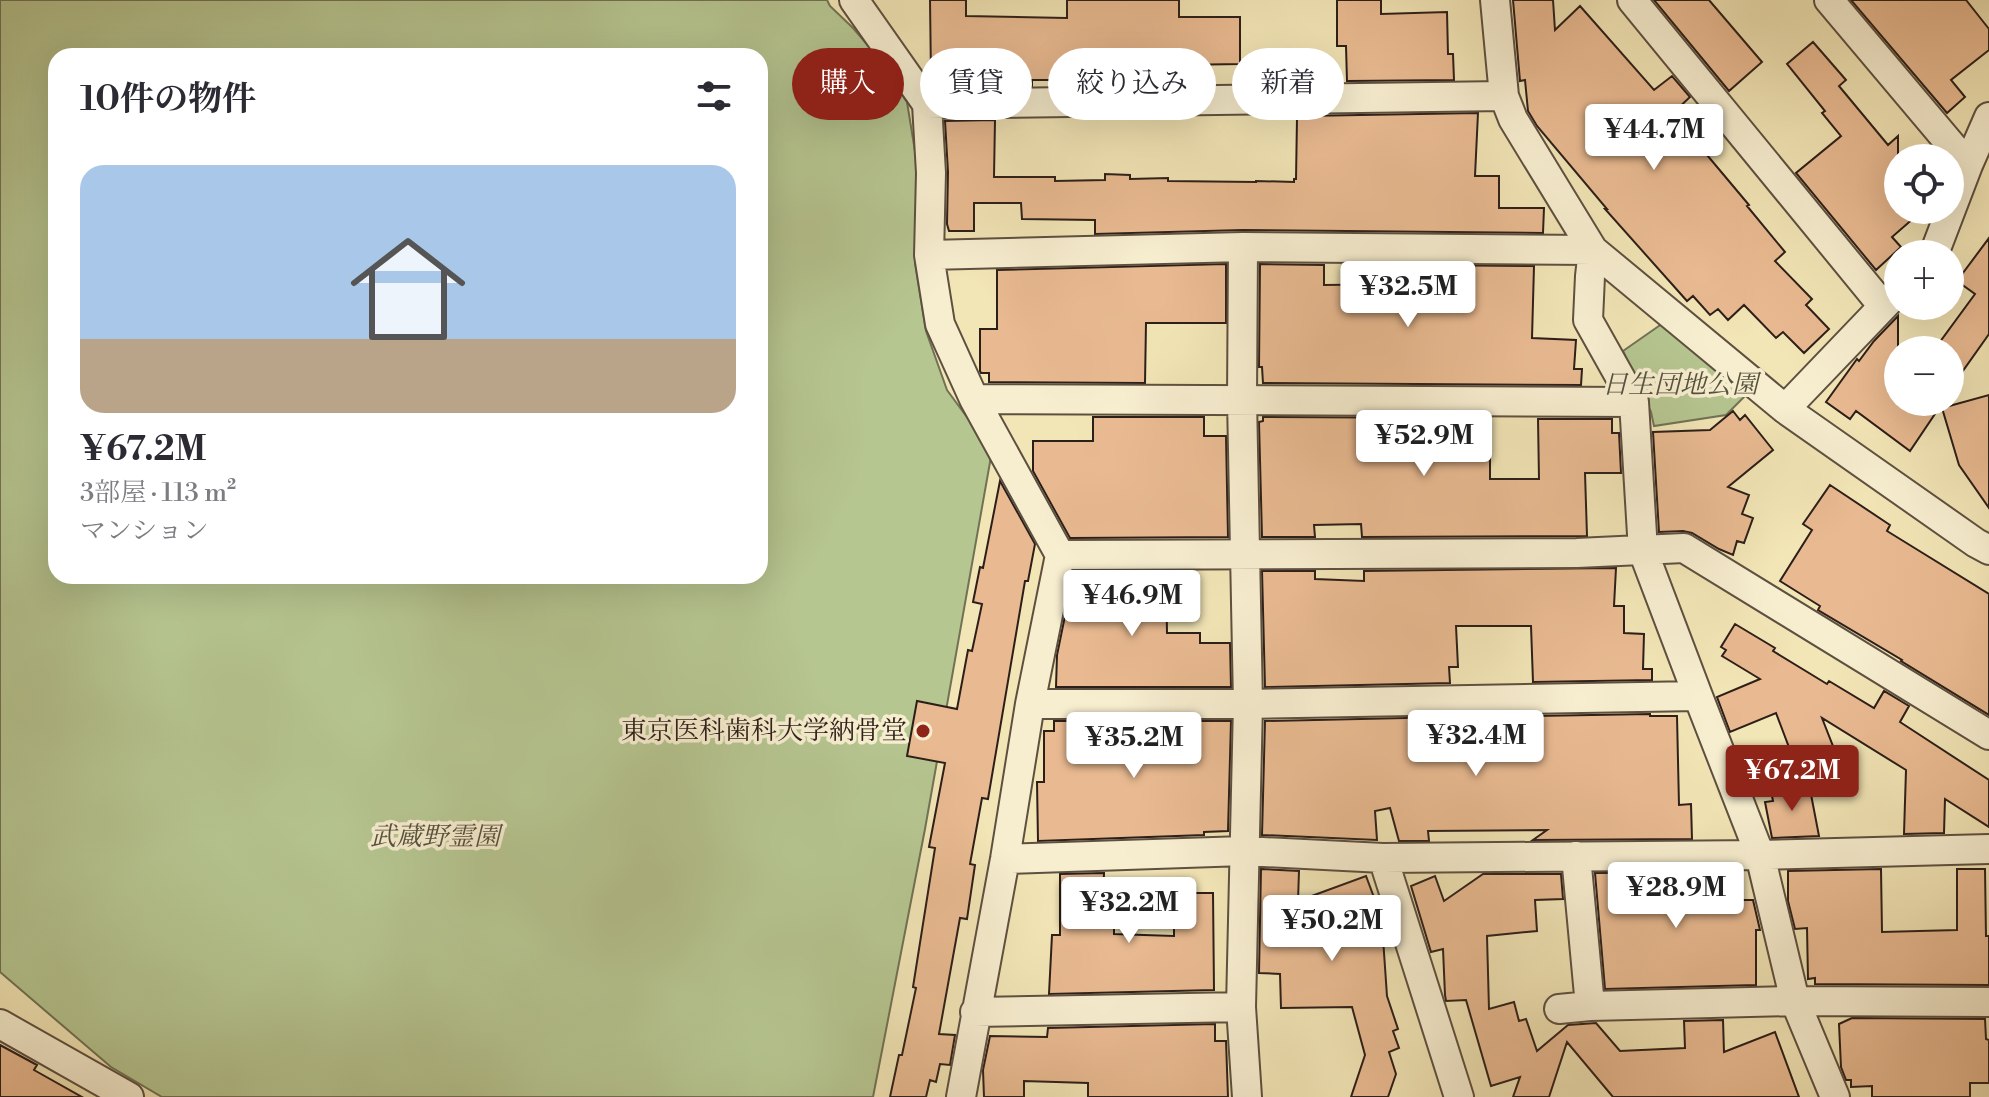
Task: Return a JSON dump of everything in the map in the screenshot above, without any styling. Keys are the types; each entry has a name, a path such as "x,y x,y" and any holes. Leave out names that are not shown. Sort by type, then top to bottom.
{"street":[{"path":"854,0 920,94"},
{"path":"1495,0 1504,96 1513,119 1593,250 1785,409 1989,550"},
{"path":"1632,0 1884,291"},
{"path":"1829,0 1968,165"},
{"path":"1032,103 1504,96"},
{"path":"1939,240 1989,117"},
{"path":"928,120 931,173 929,255 940,324 974,399 1060,555 1030,704 961,1097"},
{"path":"929,255 1243,247 1593,250"},
{"path":"1243,247 1242,399 1248,704 1241,1007 1247,1097"},
{"path":"1593,250 1588,320 1634,402 1643,551 1760,855 1795,1001 1835,1097"},
{"path":"1785,409 1884,306"},
{"path":"974,399 1634,402"},
{"path":"1060,555 1577,553 1684,548 1989,735"},
{"path":"1030,704 1248,704 1698,696"},
{"path":"1005,859 1244,851 1383,858 1760,855 1989,849"},
{"path":"1576,856 1590,1006"},
{"path":"1383,858 1459,1097"},
{"path":"1559,1009 1795,1001 1989,1002"},
{"path":"975,1012 1241,1007"},
{"path":"0,1024 129,1097"}],"green space":[{"name":"武蔵野霊園","path":"0,0 827,0 870,48 792,48 792,120 904,120 904,98 907,102 919,176 915,263 926,331 947,390 992,451 925,829 873,1097 162,1097 111,1067 0,972"},
{"name":"日生団地公園","path":"1666,321 1744,397 1726,415 1654,426 1651,412 1623,351"}],"building":[{"path":"930,0 966,0 966,16 1067,18 1067,0 1179,0 1179,17 1240,17 1240,48 1232,48 1232,64 1216,64 1216,48 1048,48 1048,80 1032,80 1032,48 931,48"},
{"path":"1337,0 1381,0 1381,14 1447,12 1448,54 1453,54 1454,80 1347,81 1346,46 1337,46"},
{"path":"1513,0 1553,0 1555,30 1580,6 1654,90 1672,76 1690,97 1672,114 1708,154 1785,252 1775,261 1812,299 1806,305 1829,329 1804,353 1783,332 1776,338 1744,305 1728,320 1718,309 1710,315 1693,296 1687,301 1605,209 1528,111 1525,80 1520,81"},
{"path":"1654,0 1709,0 1762,62 1729,91"},
{"path":"1851,0 1966,0 1989,29 1989,50 1951,80 1965,97 1947,113"},
{"path":"1813,42 1846,80 1839,86 1887,144 1884,144 1884,224 1907,224 1892,237 1895,240 1884,240 1884,263 1876,270 1796,173 1841,136 1787,64"},
{"path":"1478,113 1475,176 1499,176 1499,208 1544,208 1543,233 1243,230 1095,234 1095,220 1022,219 1021,203 974,203 974,231 949,231 947,224 945,121 995,120 994,177 1105,180 1105,174 1130,175 1130,179 1168,178 1168,181 1294,182 1297,120 1344,120 1344,115"},
{"path":"1989,238 1989,334 1964,369 1964,336 1944,336 1956,320 1964,320 1964,309 1975,294 1964,286 1964,272"},
{"path":"1226,264 1226,323 1146,323 1145,383 989,382 989,373 980,371 980,329 997,329 997,270"},
{"path":"1260,264 1324,265 1324,285 1412,284 1412,265 1534,266 1532,338 1576,340 1574,369 1582,369 1581,385 1263,383 1262,367 1259,367"},
{"path":"1894,320 1898,320 1898,336 1884,336 1884,416 1934,416 1910,451 1856,411 1850,419 1826,402"},
{"path":"1989,395 1989,508 1959,465 1944,416 1964,416 1964,402"},
{"path":"1733,411 1740,420 1745,415 1773,450 1728,487 1749,495 1742,514 1753,518 1744,543 1737,541 1733,555 1692,533 1659,532 1653,432 1710,430"},
{"path":"1093,417 1204,417 1204,436 1226,436 1228,537 1070,538 1033,471 1033,441 1093,441"},
{"path":"1263,417 1457,418 1458,438 1490,439 1490,479 1539,479 1538,419 1612,419 1612,433 1619,433 1621,473 1585,473 1587,536 1362,537 1361,524 1314,525 1315,537 1262,537 1259,422 1263,421"},
{"path":"1000,481 1035,544 1028,581 1025,581 988,799 982,798 970,864 975,865 967,919 960,918 939,1034 955,1035 950,1065 940,1064 936,1082 930,1080 926,1097 890,1097 916,988 913,987 935,848 929,847 945,763 907,756 917,701 957,709 968,650 972,651 982,604 973,602"},
{"path":"1830,485 1890,525 1887,531 1989,594 1989,715 1818,610 1820,606 1780,581 1812,530 1803,524"},
{"path":"1616,568 1614,606 1624,606 1624,633 1644,634 1643,669 1652,669 1652,680 1533,682 1531,626 1456,626 1458,667 1449,667 1450,683 1265,687 1262,571 1315,571 1315,579 1364,581 1364,571"},
{"path":"1074,572 1166,572 1167,633 1200,633 1200,643 1230,643 1231,687 1056,687 1057,655"},
{"path":"1735,624 1827,684 1829,681 1874,708 1884,691 1909,706 1900,722 1989,780 1989,827 1945,799 1944,833 1904,834 1906,770 1822,718 1840,764 1801,779 1776,713 1730,732 1717,697 1760,679 1722,656 1726,650 1721,647"},
{"path":"1534,716 1677,716 1679,805 1691,804 1692,839 1533,840 1547,830 1428,831 1429,841 1399,841 1390,808 1375,811 1377,840 1262,835 1265,721 1451,717 1451,727 1534,727"},
{"path":"1054,721 1231,721 1228,831 1204,832 1204,835 1038,841 1037,782 1044,782 1044,731 1054,731"},
{"path":"1809,784 1819,836 1772,838 1765,802 1773,801 1771,791"},
{"path":"1261,869 1299,871 1298,901 1366,876 1381,909 1387,996 1398,1029 1393,1031 1399,1048 1389,1052 1396,1074 1388,1097 1351,1097 1365,1055 1352,1007 1281,1008 1280,974 1259,973"},
{"path":"1881,869 1882,932 1957,930 1957,869 1985,869 1989,985 1815,984 1815,978 1808,979 1807,928 1795,929 1788,901 1788,871"},
{"path":"1740,872 1740,900 1753,900 1760,930 1756,930 1756,985 1605,989 1595,873"},
{"path":"1104,873 1103,906 1114,906 1114,934 1174,936 1174,893 1213,893 1214,990 1049,994 1052,935 1060,935 1060,874"},
{"path":"1483,874 1561,874 1563,899 1535,900 1537,931 1487,936 1489,1009 1514,1002 1519,1021 1526,1019 1537,1051 1568,1025 1596,1023 1620,1051 1685,1048 1684,1021 1723,1020 1724,1052 1775,1032 1799,1097 1613,1097 1567,1042 1549,1097 1513,1097 1520,1077 1491,1086 1466,1000 1446,1001 1443,949 1431,952 1411,886 1435,876 1444,901"},
{"path":"1852,1018 1985,1019 1986,1039 1989,1040 1989,1083 1970,1083 1970,1097 1872,1097 1872,1086 1851,1087 1851,1080 1846,1080 1841,1067 1839,1024"},
{"path":"1215,1024 1215,1041 1226,1041 1228,1097 1088,1097 1088,1083 1024,1081 1024,1097 984,1097 983,1070 990,1036 1047,1037 1048,1028"},
{"path":"0,1045 37,1065 34,1070 82,1097 0,1097"}],"place":[{"name":"東京医科歯科大学納骨堂","path":"923,731"}]}
